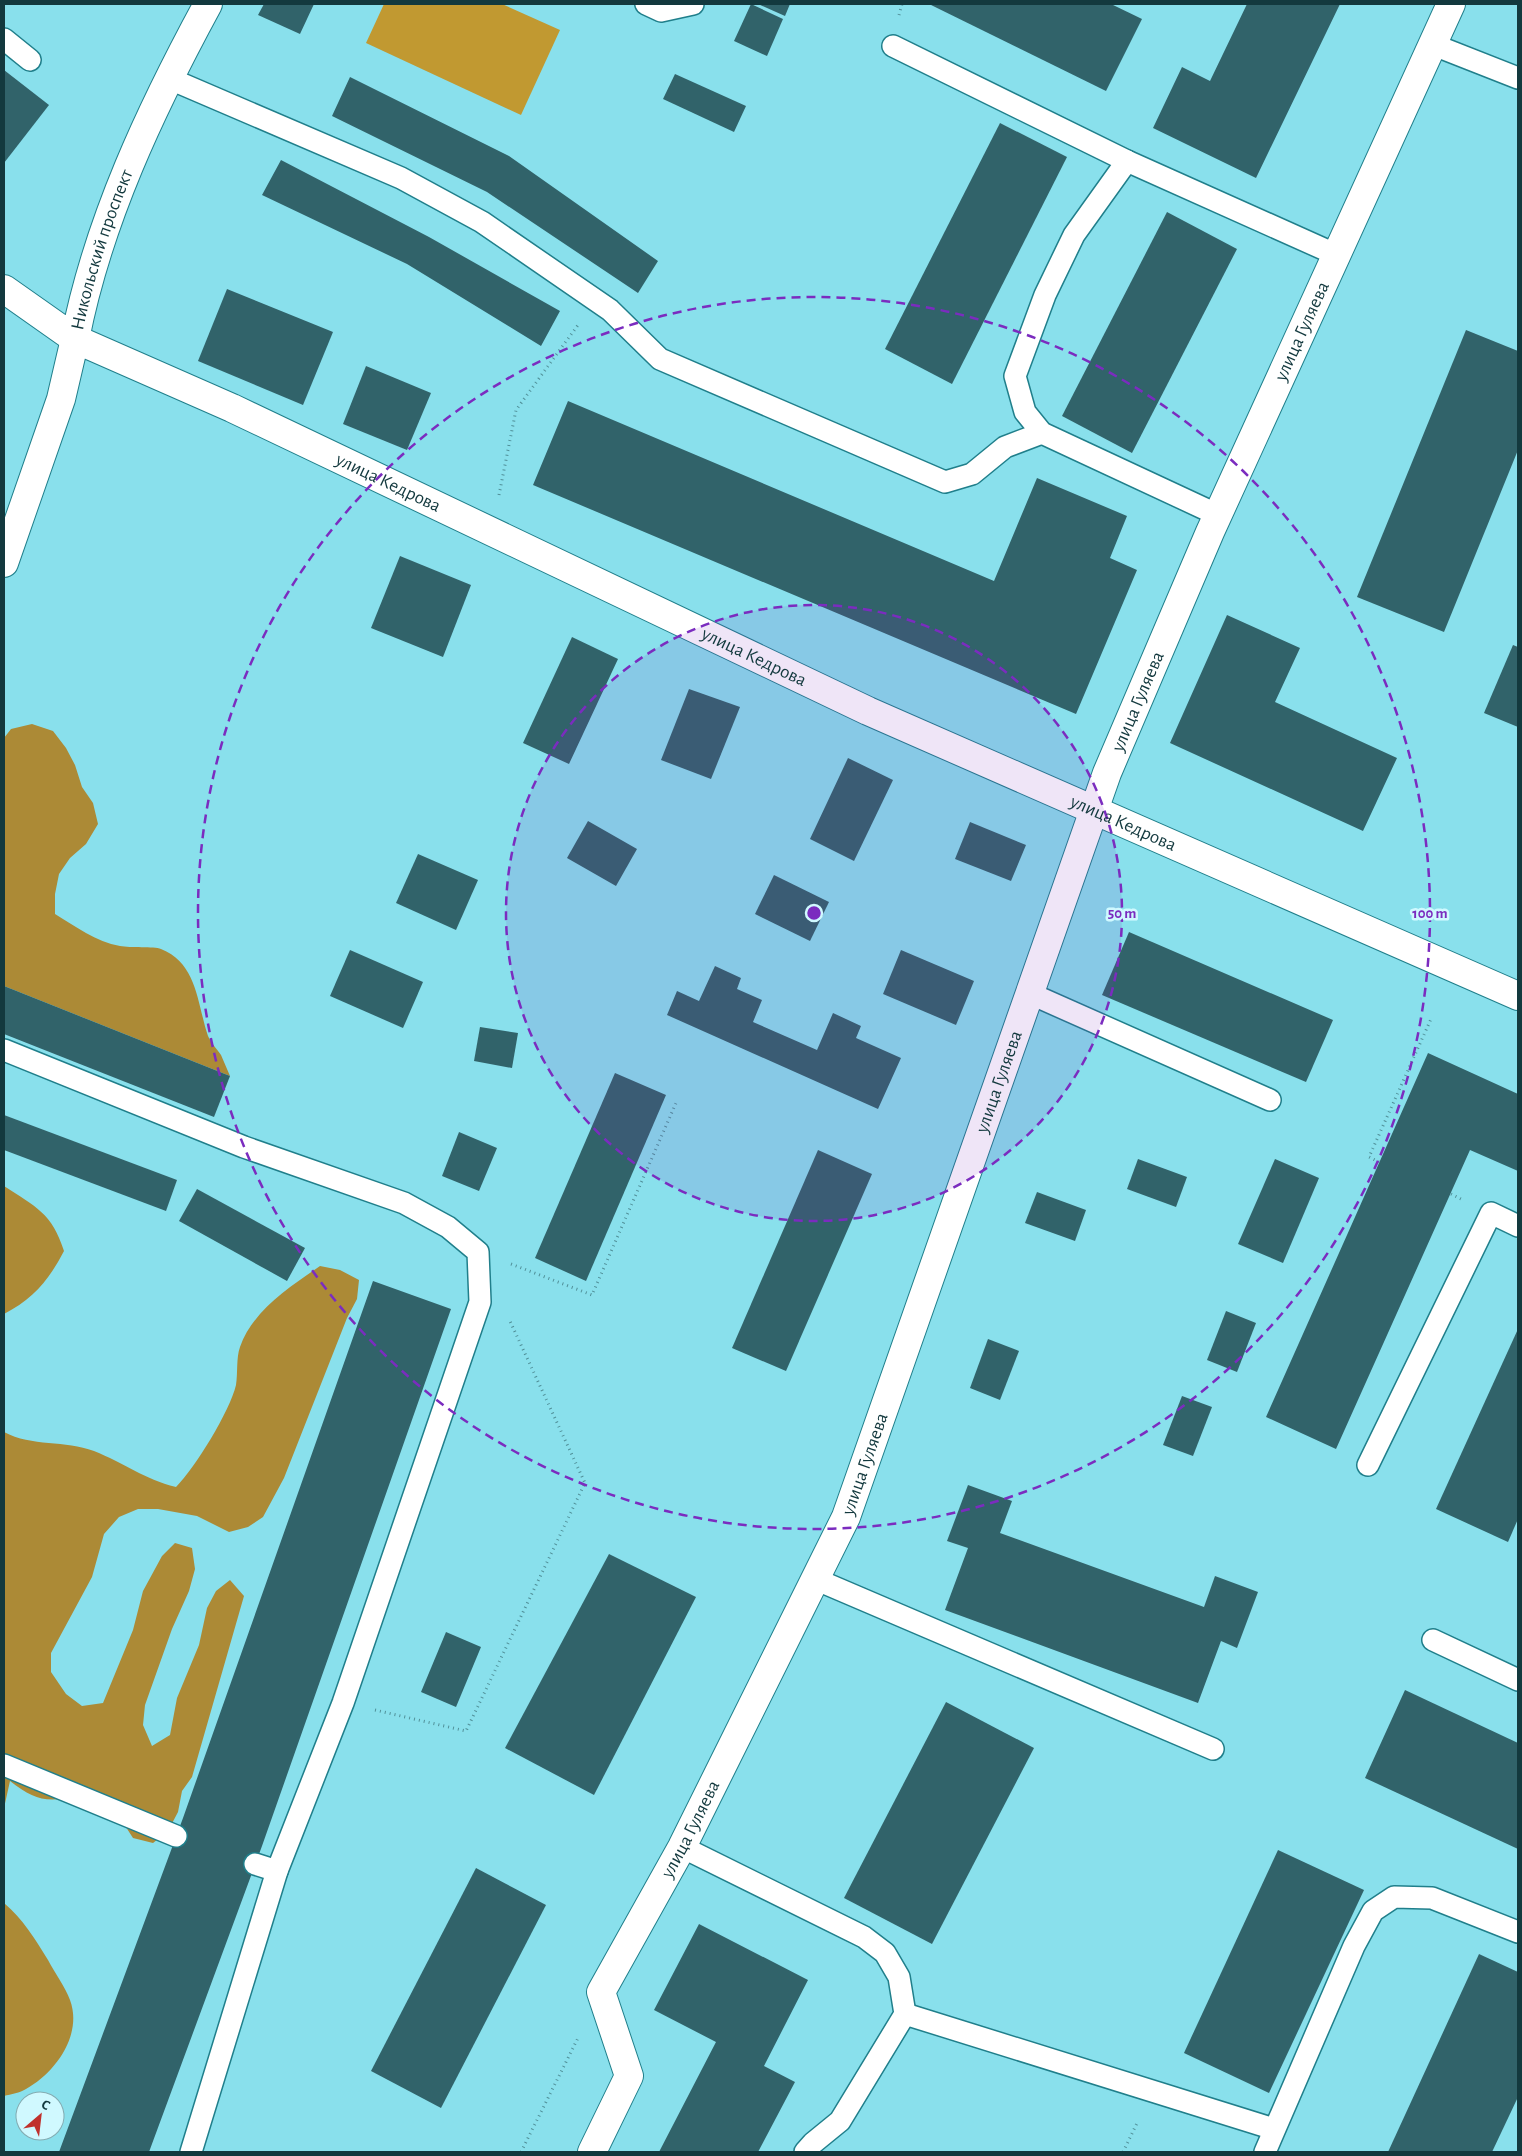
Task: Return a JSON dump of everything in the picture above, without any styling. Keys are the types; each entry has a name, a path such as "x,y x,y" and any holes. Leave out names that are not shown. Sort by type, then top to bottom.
{"street":[{"name":"Никольский проспект","path":"4,563 61,399 83,300 123,180 168,78 208,4"},
{"name":"улица Гуляева","path":"601,1992 682,1847 846,1517 1093,810 1218,515 1434,45 1451,4"},
{"name":"улица Кедрова","path":"4,289 75,340 232,408 868,711 1518,996"},
{"path":"592,2152 629,2076 601,1992"}],"lane":[{"path":"646,4 661,11 693,4"},
{"path":"4,39 30,60"},
{"path":"1434,45 1518,78"},
{"path":"893,46 1126,161 1337,255"},
{"path":"168,78 401,178 482,222 610,310 660,359 944,482 972,474 1005,447 1042,433"},
{"path":"1126,161 1074,235 1045,295 1015,376 1025,412 1042,433 1218,515"},
{"path":"1029,993 1270,1100"},
{"path":"4,1050 244,1147 404,1203 448,1227 478,1252 480,1302 343,1703 277,1871 191,2152"},
{"path":"1368,1465 1491,1213 1518,1226"},
{"path":"815,1579 1213,1749"},
{"path":"1433,1640 1518,1680"},
{"path":"4,1765 176,1836"},
{"path":"682,1847 864,1937 885,1953 900,1978 905,2014 840,2121 805,2152"},
{"path":"255,1864 277,1871"},
{"path":"1265,2152 1354,1946 1373,1911 1394,1897 1432,1898 1518,1932"},
{"path":"905,2014 1274,2129"}],"path":[{"path":"491,531 516,410 596,301"},
{"path":"1380,1162 1369,1157 1431,1019"},
{"path":"478,1252 592,1295 676,1103"},
{"path":"343,1703 466,1731 585,1483 507,1314"},
{"path":"521,2152 601,1992"}],"shaded area":[{"path":"384,4 502,4 560,30 521,115 366,43"},
{"path":"32,724 53,731 66,748 75,765 82,787 93,803 98,824 86,844 70,858 59,874 55,894 55,914 103,941 124,947 158,948 173,956 182,964 194,986 208,1036 221,1055 230,1076 4,986 4,738 11,729"},
{"path":"4,1186 42,1212 54,1228 64,1251 39,1288 24,1302 4,1314"},
{"path":"320,1266 340,1270 359,1280 357,1299 347,1318 284,1478 263,1517 248,1527 229,1532 197,1516 158,1509 138,1509 119,1517 104,1534 92,1577 51,1653 51,1672 66,1694 82,1706 103,1703 133,1630 143,1591 162,1556 175,1543 192,1548 195,1569 189,1591 172,1629 145,1705 143,1725 152,1746 170,1735 177,1698 199,1645 207,1608 216,1591 230,1580 244,1596 192,1777 182,1791 178,1812 168,1831 153,1843 133,1838 122,1821 76,1796 57,1799 41,1798 26,1792 10,1781 4,1808 4,1432 26,1440 94,1451 154,1480 176,1487 193,1467 227,1409 236,1385 238,1356 246,1334 274,1300"},
{"path":"4,1903 23,1923 63,1985 70,2000 73,2026 64,2052 47,2073 26,2089 4,2096"}],"building":[{"path":"264,4 314,4 300,34 258,15"},
{"path":"751,4 783,19 767,56 734,41"},
{"path":"758,4 790,4 785,16"},
{"path":"929,4 1111,4 1142,19 1106,91"},
{"path":"1247,4 1340,4 1256,178 1153,128 1182,67 1210,81"},
{"path":"4,70 49,105 4,163"},
{"path":"675,74 746,106 734,132 663,99"},
{"path":"350,77 509,156 658,261 638,293 487,192 332,116"},
{"path":"1000,123 1067,157 952,384 885,349"},
{"path":"281,160 429,237 560,311 541,346 407,264 262,195"},
{"path":"1167,212 1237,249 1132,453 1062,416"},
{"path":"227,289 333,332 303,405 198,361"},
{"path":"1466,330 1518,351 1518,450 1444,632 1357,597"},
{"path":"366,366 431,393 407,450 343,424"},
{"path":"568,401 994,581 1037,478 1127,516 1110,558 1137,570 1076,714 533,485"},
{"path":"400,556 471,585 443,657 371,628"},
{"path":"1227,615 1300,648 1275,702 1397,758 1363,831 1170,743"},
{"path":"572,637 618,659 569,764 523,743"},
{"path":"1513,645 1518,647 1518,727 1484,713"},
{"path":"689,689 740,707 711,779 661,760"},
{"path":"848,758 893,780 854,861 810,839"},
{"path":"588,821 637,849 616,886 567,858"},
{"path":"970,822 1026,845 1011,881 955,859"},
{"path":"418,854 478,880 456,930 396,903"},
{"path":"774,875 829,902 810,941 755,914"},
{"path":"1129,932 1333,1020 1306,1082 1102,995"},
{"path":"350,950 423,982 403,1028 330,996"},
{"path":"901,950 974,981 956,1025 883,994"},
{"path":"715,966 741,978 737,989 762,1000 753,1022 817,1050 833,1013 861,1026 856,1038 901,1058 878,1109 667,1015 677,991 699,1001"},
{"path":"4,986 230,1076 214,1117 4,1034"},
{"path":"480,1027 518,1033 512,1068 474,1061"},
{"path":"1428,1053 1518,1094 1518,1171 1470,1150 1336,1449 1266,1417"},
{"path":"615,1073 666,1095 586,1281 535,1258"},
{"path":"4,1115 177,1180 166,1211 4,1150"},
{"path":"459,1132 497,1148 479,1191 442,1176"},
{"path":"818,1150 872,1174 786,1371 732,1348"},
{"path":"1138,1159 1187,1177 1176,1207 1127,1189"},
{"path":"1275,1159 1319,1178 1283,1263 1238,1244"},
{"path":"197,1189 305,1248 287,1281 179,1221"},
{"path":"1037,1192 1086,1210 1075,1241 1025,1223"},
{"path":"373,1281 451,1309 262,1846 149,2152 59,2152 63,2141 65,2141 65,2136 183,1818"},
{"path":"1226,1311 1256,1323 1237,1372 1207,1360"},
{"path":"1518,1329 1518,1519 1508,1542 1436,1509"},
{"path":"988,1339 1019,1351 1000,1400 970,1388"},
{"path":"1182,1396 1212,1407 1193,1456 1163,1445"},
{"path":"968,1485 1012,1501 1000,1533 1204,1607 1215,1576 1258,1592 1237,1648 1221,1641 1198,1703 945,1610 968,1548 947,1541"},
{"path":"609,1554 696,1597 594,1795 505,1748"},
{"path":"446,1632 481,1647 456,1707 421,1692"},
{"path":"1405,1690 1518,1743 1518,1849 1365,1778"},
{"path":"946,1702 1034,1748 932,1944 844,1898"},
{"path":"1278,1850 1364,1890 1269,2093 1184,2053"},
{"path":"476,1868 546,1905 441,2108 371,2071"},
{"path":"699,1924 808,1980 764,2066 795,2082 758,2152 659,2152 716,2042 654,2010"},
{"path":"1479,1954 1518,1972 1518,2097 1492,2152 1388,2152"}]}
